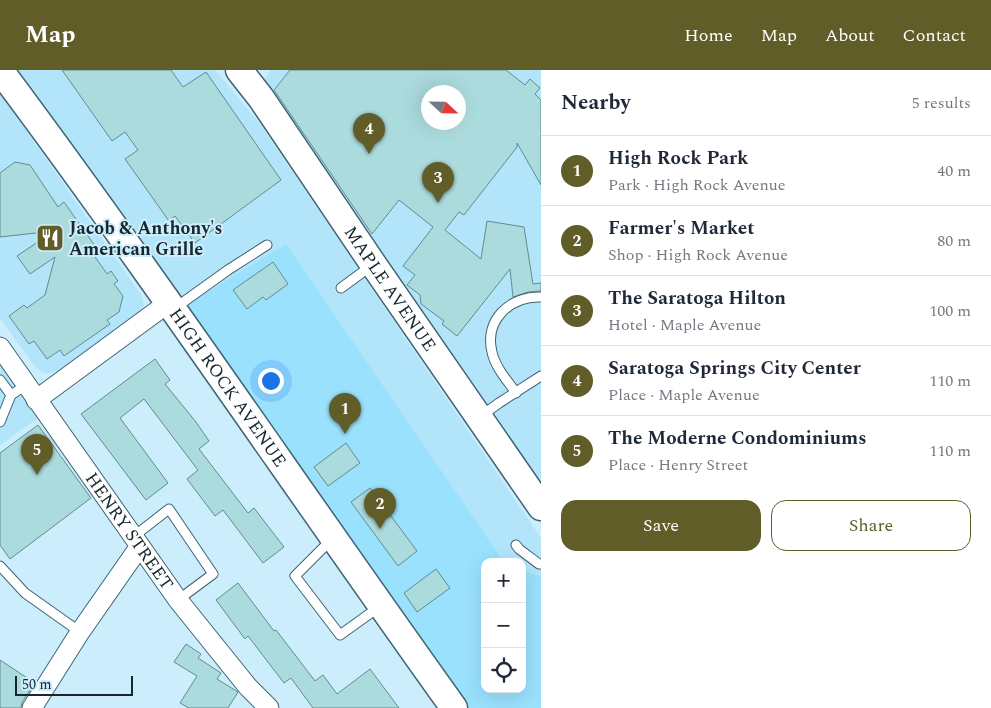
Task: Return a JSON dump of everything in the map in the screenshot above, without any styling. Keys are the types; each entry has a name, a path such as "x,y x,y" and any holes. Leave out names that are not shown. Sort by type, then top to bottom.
{"street":[{"name":"HIGH ROCK AVENUE","path":"0,70 170,306 454,708"},
{"name":"MAPLE AVENUE","path":"246,73 373,264 541,507"},
{"path":"24,393 170,306"},
{"name":"HENRY STREET","path":"0,348 24,393 178,600 248,687 269,708"},
{"path":"32,708 136,542"}],"lane":[{"path":"170,306 268,245"},
{"path":"341,288 373,264"},
{"path":"516,393 495,361 490,342 491,332 500,314 506,307 524,298 541,297"},
{"path":"480,417 541,376"},
{"path":"0,380 24,393 0,422"},
{"path":"136,542 169,508 213,574 178,600"},
{"path":"334,538 294,576 340,635 380,605"},
{"path":"516,546 541,564"},
{"path":"0,566 25,593 80,632"}],"shaded area":[{"path":"14,70 215,70 260,124 541,538 541,576 526,570 526,558 501,558 286,245 183,307"},
{"path":"271,70 541,70 541,493 265,90 264,80"},
{"path":"0,93 142,296 144,305 137,314 61,370 46,374 36,368 0,318"},
{"path":"286,244 501,558 481,558 481,693 526,693 526,570 541,576 541,708 467,708 183,307"},
{"path":"0,359 41,416 0,445"}],"building":[{"path":"62,70 171,70 183,87 206,72 281,180 195,243 175,216 169,221 125,159 138,150 125,132 112,141"},
{"path":"290,70 506,70 525,85 530,79 540,88 535,94 541,100 541,185 517,143 517,147 464,215 459,212 445,230 481,259 487,221 524,227 533,284 541,283 541,291 528,292 513,297 510,269 457,336 442,324 444,321 421,304 420,295 407,285 415,275 403,266 433,227 399,200 372,234 274,90"},
{"path":"15,162 30,165 58,207 64,202 95,246 93,254 107,274 111,271 118,281 114,284 123,296 119,312 107,320 110,324 64,356 60,350 47,359 34,341 29,344 9,316 24,305 27,308 45,295 55,257 30,274 17,256 54,231 0,237 0,173"},
{"path":"273,262 288,284 266,300 263,297 247,309 233,290"},
{"path":"155,359 170,380 165,384 209,441 199,449 248,513 254,508 284,547 263,563 223,510 215,516 187,479 198,470 144,399 120,418 168,483 146,500 81,414"},
{"path":"38,425 91,498 10,559 0,545 0,453"},
{"path":"346,443 360,463 328,486 314,467"},
{"path":"370,488 417,551 398,566 351,502"},
{"path":"436,569 450,588 417,612 404,593"},
{"path":"238,583 315,681 323,675 337,694 370,669 399,708 313,708 291,678 284,683 248,636 245,639 216,600"},
{"path":"186,644 201,654 198,658 221,673 217,679 238,692 228,708 189,708 180,703 197,676 174,662"},
{"path":"0,660 35,683 22,702 21,708 0,708"}],"place":[{"name":"Saratoga Springs City Center","path":"369,154"},
{"name":"The Saratoga Hilton","path":"438,203"},
{"name":"Jacob & Anthony's American Grille","path":"50,238"},
{"name":"High Rock Park","path":"345,434"},
{"name":"The Moderne Condominiums","path":"37,475"},
{"name":"Farmer's Market","path":"380,529"}]}
